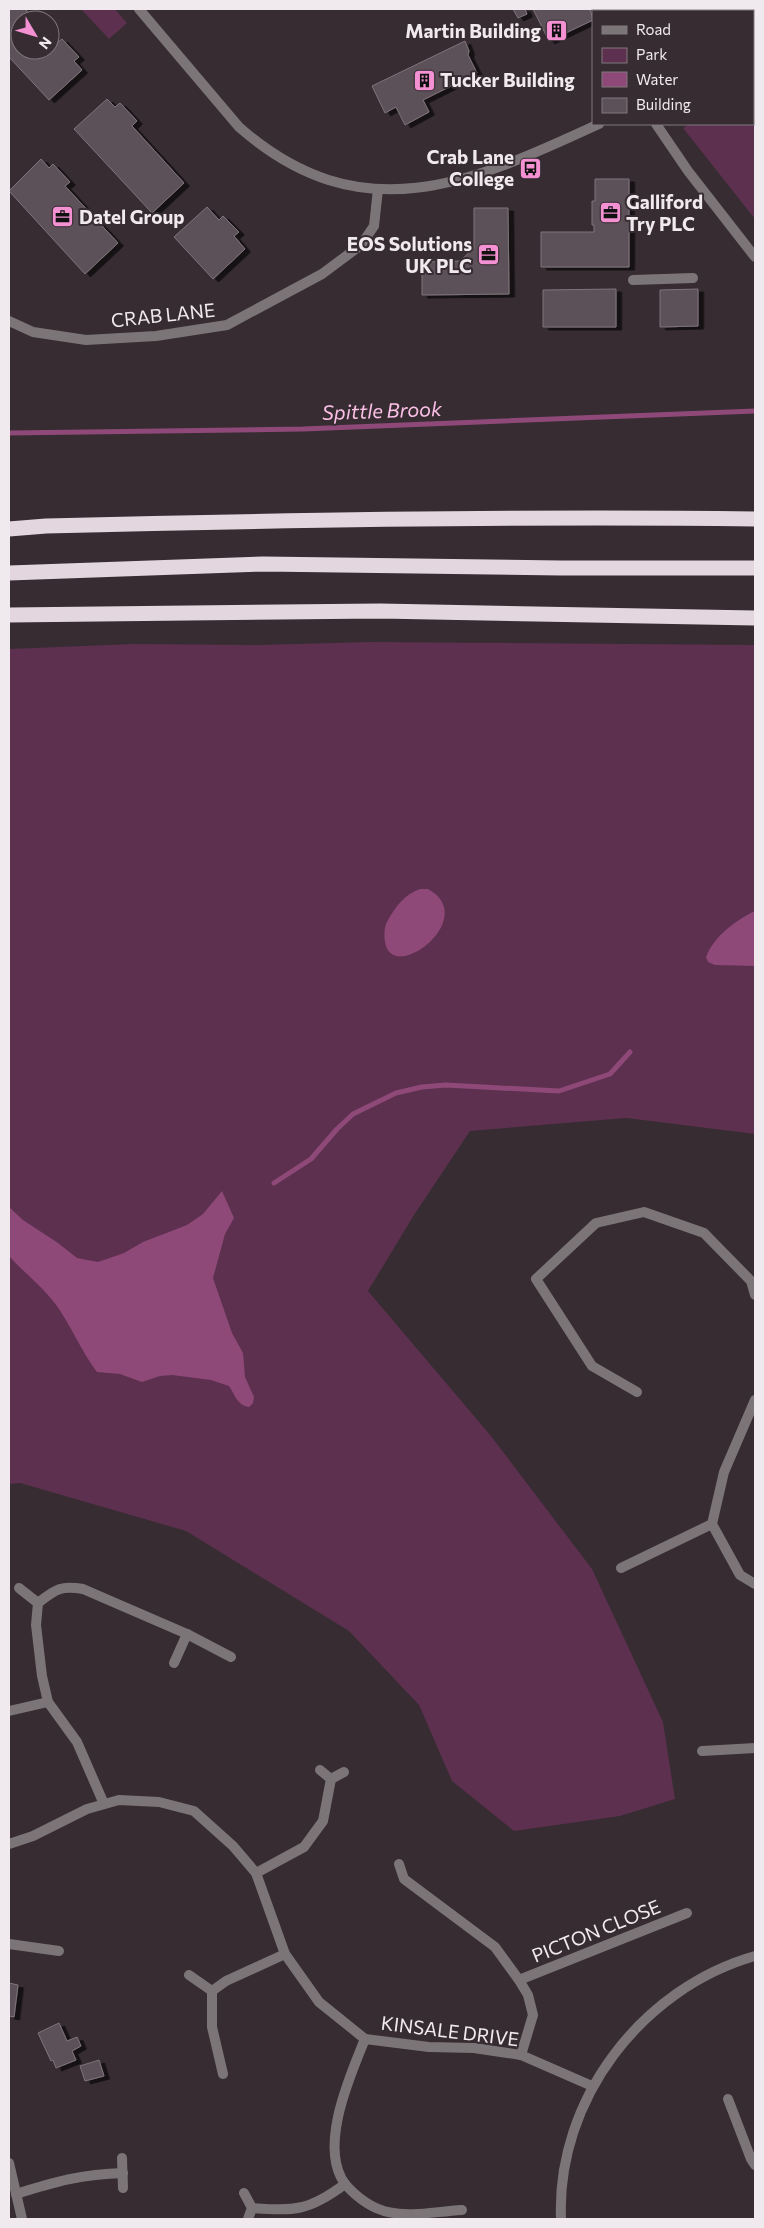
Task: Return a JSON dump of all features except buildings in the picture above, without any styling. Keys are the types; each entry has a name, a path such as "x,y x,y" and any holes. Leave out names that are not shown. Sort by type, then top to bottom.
{"highway":[{"path":"9,529 46,526 272,520 570,517 755,519"},
{"path":"9,572 262,564 561,568 755,568"},
{"path":"9,615 380,611 755,618"}],"street":[{"path":"139,9 219,107 253,140 286,162 323,179 360,188 413,189 467,178 519,160 597,125"},
{"path":"657,125 688,171 755,257"},
{"name":"CRAB LANE","path":"9,321 33,332 86,340 156,336 227,325 322,274 362,245 374,226 378,189"},
{"path":"633,280 693,278"},
{"path":"637,1392 592,1366 536,1279 596,1223 644,1212 704,1233 751,1280 755,1295"},
{"path":"755,1400 724,1472 712,1524 740,1575 755,1584"},
{"path":"620,1568 712,1524"},
{"path":"19,1588 38,1603"},
{"path":"38,1603 60,1588 83,1589 187,1634 231,1657"},
{"path":"38,1603 37,1634 42,1676 48,1702 77,1742 104,1804"},
{"path":"174,1663 187,1634"},
{"path":"9,1711 48,1702"},
{"path":"702,1751 755,1748"},
{"path":"320,1770 331,1779"},
{"path":"331,1779 344,1772"},
{"path":"256,1873 304,1847 323,1821 331,1779"},
{"name":"KINSALE DRIVE","path":"9,1844 33,1836 87,1808 104,1804 139,1800 159,1802 194,1811 233,1846 256,1873 285,1954 319,2002 365,2039 429,2047 474,2048 521,2056 592,2086"},
{"path":"400,1864 404,1879 495,1947 519,1980 528,1995 532,2015 521,2056"},
{"name":"PICTON CLOSE","path":"519,1980 687,1914"},
{"path":"9,1944 59,1951"},
{"path":"212,1991 226,1981 285,1954"},
{"path":"561,2219 564,2166 574,2131 592,2086 622,2043 647,2017 698,1978 732,1962 755,1956"},
{"path":"189,1975 212,1991"},
{"path":"212,1991 212,2027 223,2074"},
{"path":"365,2039 344,2090 335,2140 335,2165 345,2184 368,2205 387,2212 407,2216 462,2210"},
{"path":"728,2099 755,2165"},
{"path":"122,2158 123,2188"},
{"path":"9,2162 22,2219"},
{"path":"16,2194 58,2180 90,2174 123,2173"},
{"path":"252,2208 296,2210 307,2208 345,2184"},
{"path":"244,2193 252,2208 248,2219"}],"green space":[{"path":"81,9 115,9 127,23 109,39"},
{"path":"754,88 755,219 683,128 688,125 754,125"},
{"path":"370,642 755,645 755,1134 626,1118 470,1131 414,1215 368,1291 491,1436 592,1569 663,1722 675,1799 620,1816 514,1831 452,1781 419,1705 349,1631 186,1531 20,1483 9,1484 9,649 133,644 259,645"}],"water":[{"path":"420,889 428,889 442,901 445,916 440,930 429,943 416,952 402,956 391,954 385,942 387,922 401,901"},
{"path":"755,911 755,966 715,965 708,962 706,957 714,942 733,924"},
{"path":"222,1191 234,1218 225,1234 213,1278 232,1333 243,1353 245,1377 254,1397 253,1403 249,1407 239,1402 229,1386 211,1380 172,1375 160,1376 142,1382 120,1374 97,1372 53,1301 9,1256 9,1207 23,1220 77,1258 98,1262 124,1253 143,1242 187,1225 203,1214"}],"waterway":[{"name":"Spittle Brook","path":"9,433 303,429 755,411"},
{"path":"274,1183 311,1159 353,1114 396,1093 422,1087 446,1085 559,1091 610,1074 630,1052"}],"place":[{"name":"Martin Building","path":"557,31"},
{"name":"Tucker Building","path":"424,80"},
{"name":"Crab Lane College","path":"530,168"},
{"name":"Galliford Try PLC","path":"610,213"},
{"name":"Datel Group","path":"63,217"},
{"name":"EOS Solutions UK PLC","path":"488,255"}]}
